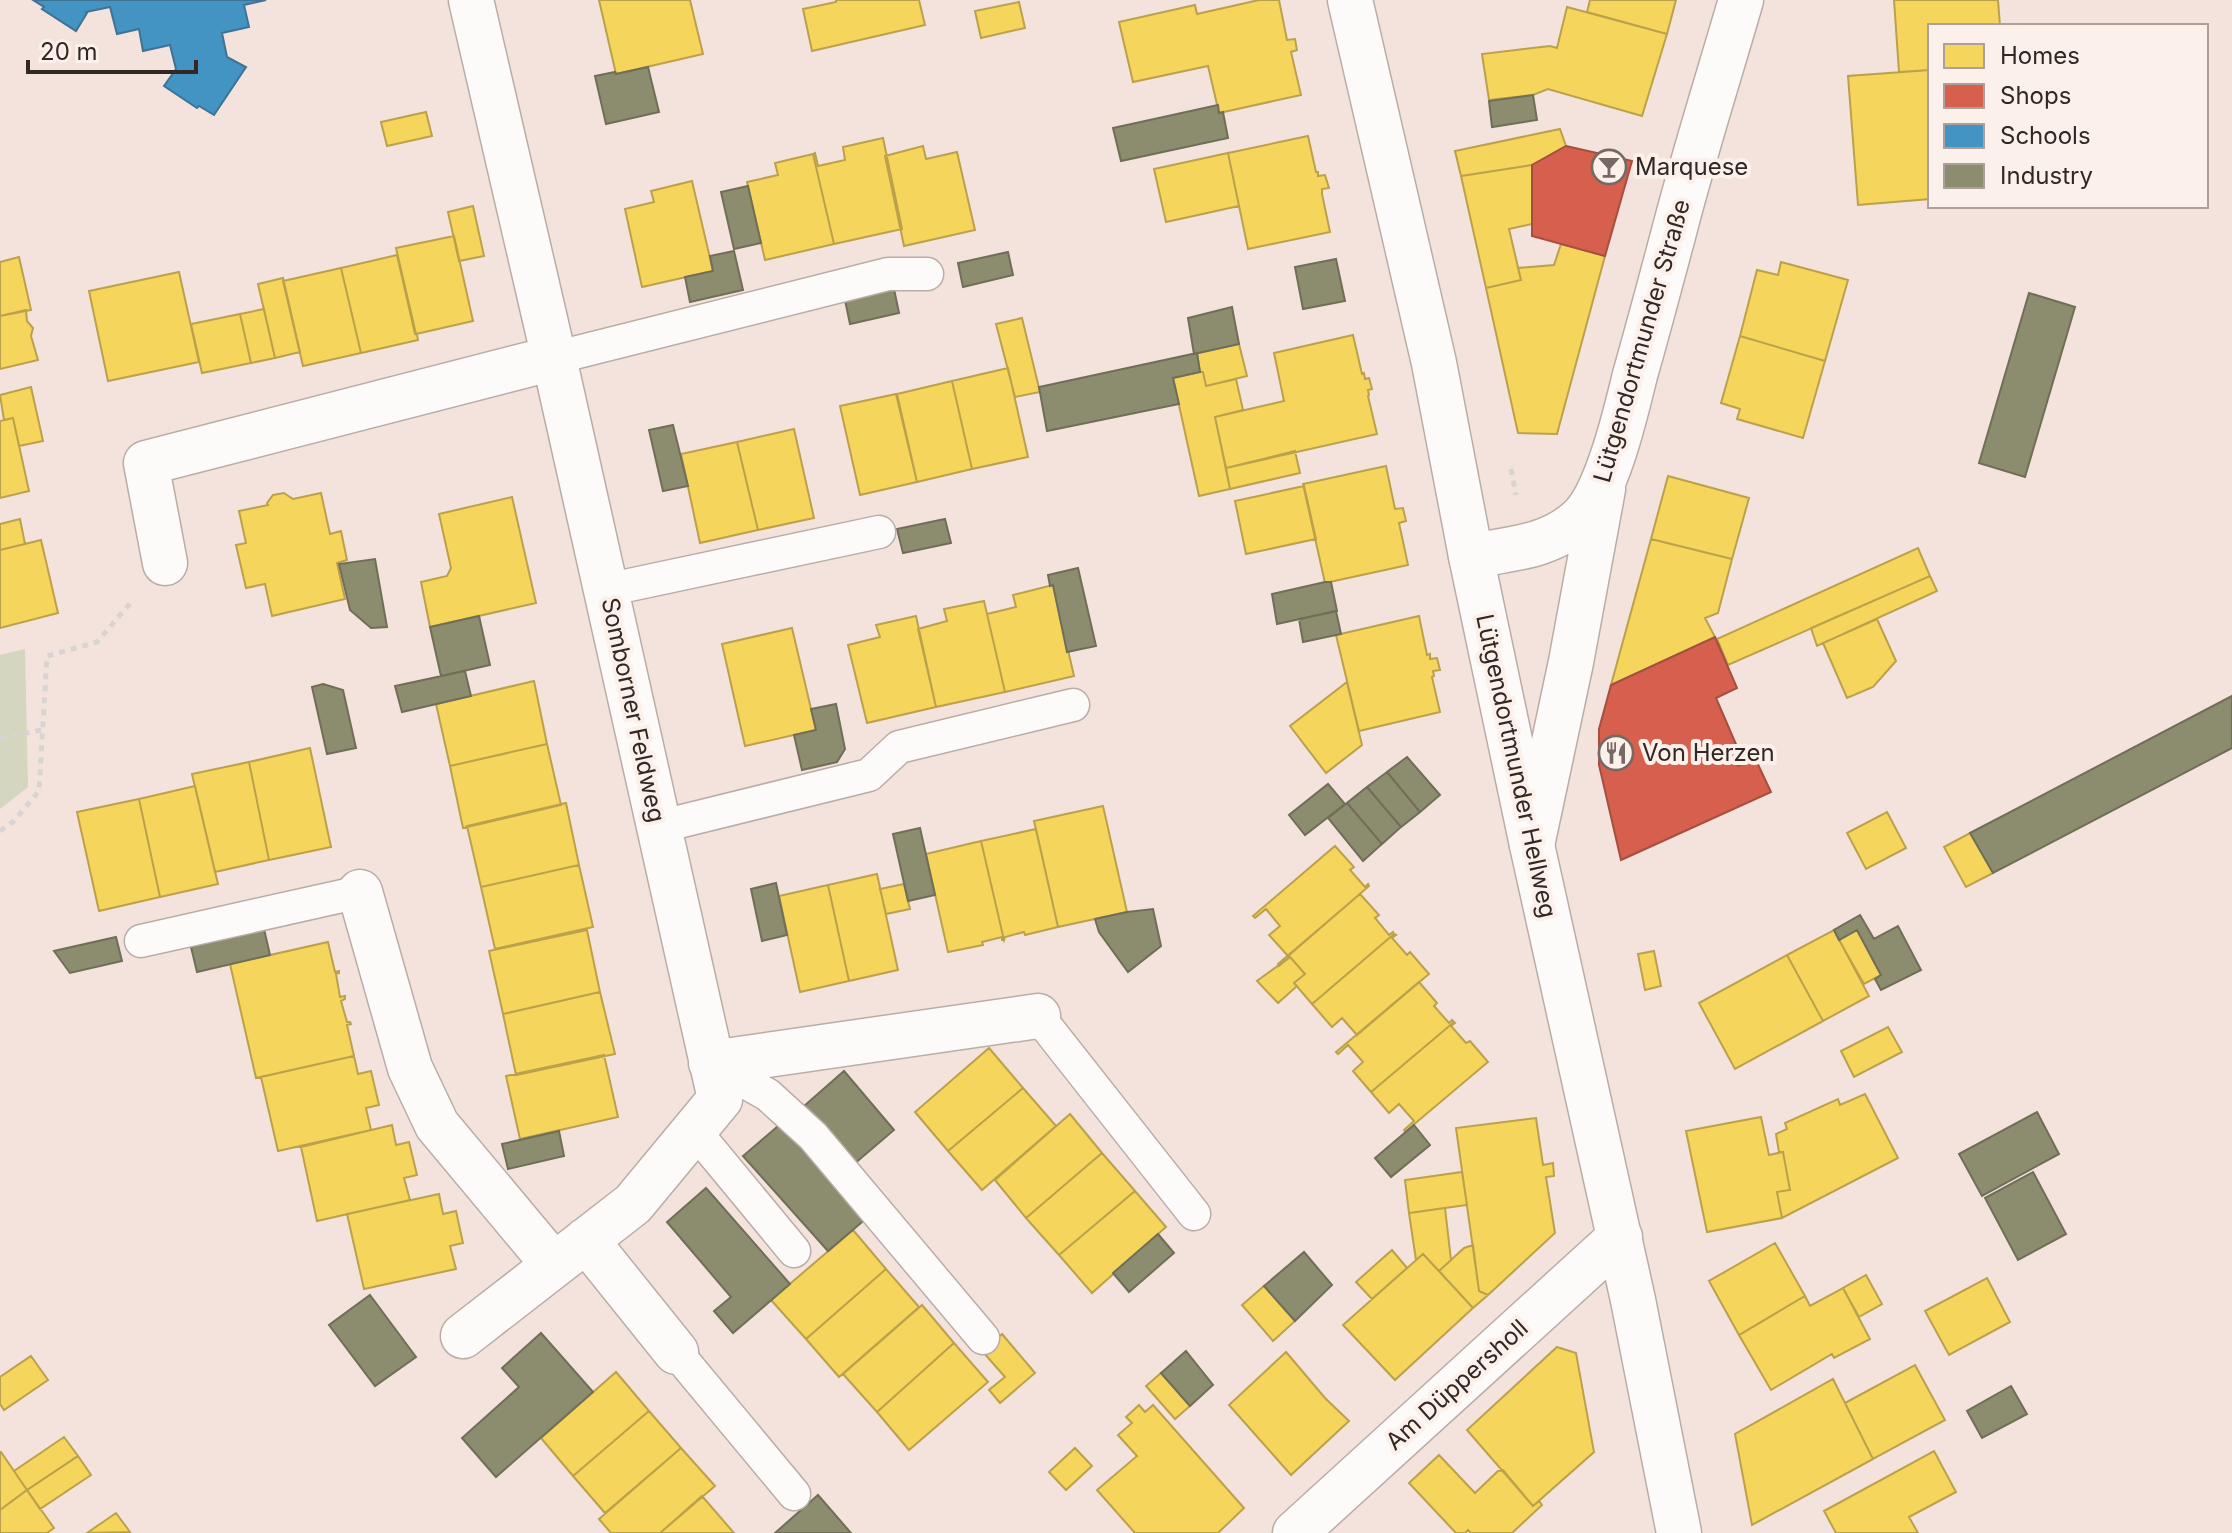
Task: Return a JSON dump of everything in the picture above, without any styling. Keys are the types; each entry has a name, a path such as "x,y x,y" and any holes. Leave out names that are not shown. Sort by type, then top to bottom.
{"street":[{"name":"Somborner Feldweg","path":"463,1336 633,1204 720,1099 471,0"},
{"name":"Lütgendortmunder Hellweg","path":"1350,0 1434,363 1471,556 1620,1237 1679,1533"},
{"name":"Lütgendortmunder Straße","path":"1471,556 1547,540 1565,531 1583,516 1598,495 1626,408 1741,0"},
{"path":"165,563 146,463 554,358"},
{"path":"1532,845 1571,662 1606,471"},
{"path":"360,892 410,1068 437,1125 676,1352"},
{"path":"711,1063 1038,1016"},
{"name":"Am Düppersholl","path":"1295,1533 1620,1237"}],"lane":[{"path":"554,358 888,274 927,274"},
{"path":"606,590 879,532"},
{"path":"658,827 869,775 899,747 1073,705"},
{"path":"141,941 360,892"},
{"path":"1038,1016 1194,1214"},
{"path":"711,1063 768,1095 813,1136 983,1338"},
{"path":"694,1130 794,1251"},
{"path":"676,1352 794,1494"}],"path":[{"path":"0,831 14,821 39,791 47,656 97,642 165,563"},
{"path":"0,738 42,730"}],"green space":[{"path":"25,649 28,787 0,809 0,655"}],"building: Homes":[{"path":"599,0 690,0 703,54 616,74"},
{"path":"836,0 919,0 925,25 812,51 803,9"},
{"path":"1259,0 1279,0 1287,40 1295,39 1297,50 1291,52 1301,95 1219,113 1208,66 1133,82 1119,22 1195,5 1197,14"},
{"path":"1590,0 1676,0 1667,34 1587,12"},
{"path":"1894,0 1998,0 2000,24 1928,24 1928,70 1899,72"},
{"path":"1019,2 1025,28 981,38 975,11"},
{"path":"1567,7 1667,34 1642,116 1548,89 1533,95 1489,100 1482,54 1550,46 1557,48"},
{"path":"1928,70 1928,199 1858,205 1848,76"},
{"path":"426,112 432,136 387,146 381,122"},
{"path":"1560,129 1566,146 1532,165 1461,176 1455,151"},
{"path":"1308,136 1316,172 1318,176 1325,175 1329,188 1322,189 1322,194 1330,232 1248,249 1228,153"},
{"path":"883,138 902,229 834,244 813,154 818,166 845,160 843,147"},
{"path":"923,146 926,159 957,152 975,230 904,246 885,156"},
{"path":"1228,153 1239,206 1166,222 1154,169"},
{"path":"813,154 834,244 765,260 747,182 778,175 775,163"},
{"path":"1532,165 1532,224 1509,229 1521,280 1486,288 1461,176"},
{"path":"692,181 713,271 642,287 625,209 654,202 651,191"},
{"path":"473,206 484,256 459,261 448,212"},
{"path":"454,236 473,321 416,334 396,248"},
{"path":"1561,244 1605,256 1557,434 1518,433 1486,288 1521,280 1518,268 1554,265"},
{"path":"397,255 418,340 361,353 341,268"},
{"path":"19,257 31,310 0,316 0,262"},
{"path":"1781,262 1848,280 1825,361 1740,336 1757,270 1778,275"},
{"path":"341,268 361,353 303,366 283,281"},
{"path":"179,272 199,362 108,381 89,291"},
{"path":"283,278 300,352 275,358 258,284"},
{"path":"264,309 275,358 251,363 240,314"},
{"path":"26,310 27,321 33,328 31,336 38,360 0,369 0,316"},
{"path":"240,314 251,363 202,373 191,324"},
{"path":"1022,318 1040,392 1015,397 996,324"},
{"path":"1353,335 1362,374 1365,379 1369,378 1372,389 1368,390 1368,396 1377,434 1226,468 1215,417 1284,401 1274,353"},
{"path":"1740,336 1825,361 1803,438 1737,419 1740,409 1721,403"},
{"path":"1239,344 1247,376 1206,386 1197,353"},
{"path":"1008,368 1028,457 972,469 952,381"},
{"path":"1203,372 1206,386 1236,379 1243,410 1215,417 1230,489 1199,496 1173,378"},
{"path":"952,381 972,469 917,482 897,394"},
{"path":"31,387 43,441 19,446 13,418 4,420 0,395"},
{"path":"896,394 917,482 860,495 840,406"},
{"path":"13,418 29,491 0,498 0,421"},
{"path":"794,429 814,518 758,530 737,442"},
{"path":"737,442 758,530 700,543 681,454"},
{"path":"1295,451 1300,473 1230,489 1226,468"},
{"path":"1386,466 1395,509 1403,508 1406,521 1399,523 1408,565 1325,583 1303,484"},
{"path":"1668,476 1749,498 1732,559 1651,539"},
{"path":"1304,486 1316,539 1246,554 1235,501"},
{"path":"284,493 293,499 321,493 330,534 341,531 347,560 337,563 345,599 272,616 265,584 246,588 236,545 246,543 239,511 268,505 273,495"},
{"path":"512,497 536,603 430,627 421,582 447,576 451,568 439,514"},
{"path":"20,519 25,544 0,550 0,524"},
{"path":"1651,539 1732,559 1718,613 1705,618 1715,637 1611,685"},
{"path":"41,540 58,613 0,628 0,550"},
{"path":"1918,548 1930,576 1728,665 1717,639"},
{"path":"1930,576 1937,591 1817,646 1811,628"},
{"path":"1053,585 1074,676 1005,692 987,614 1016,607 1013,595"},
{"path":"984,601 1005,692 936,707 918,629 947,621 944,609"},
{"path":"916,616 936,707 867,723 848,645 880,637 876,625"},
{"path":"1419,616 1427,655 1430,654 1430,659 1437,658 1440,670 1433,671 1432,677 1440,712 1359,731 1336,635"},
{"path":"1877,619 1896,661 1873,687 1847,698 1823,643"},
{"path":"792,628 816,730 745,746 722,644"},
{"path":"534,681 547,744 450,766 436,704"},
{"path":"1347,682 1362,745 1326,773 1290,726"},
{"path":"547,744 561,805 463,828 450,766"},
{"path":"310,748 331,847 269,860 249,762"},
{"path":"249,762 269,860 215,872 192,774"},
{"path":"195,786 218,884 160,897 139,799"},
{"path":"139,799 160,897 99,911 77,812"},
{"path":"566,803 579,865 481,887 467,826"},
{"path":"1103,806 1127,912 1058,927 1034,821"},
{"path":"1887,812 1906,848 1866,869 1847,833"},
{"path":"1036,829 1058,927 1025,935 1024,932 1005,937 1004,940 981,841"},
{"path":"1970,833 1993,873 1966,887 1944,847"},
{"path":"981,841 1004,940 1002,937 982,942 983,945 948,952 926,854"},
{"path":"1335,846 1354,867 1350,870 1365,887 1369,886 1288,956 1269,935 1280,926 1266,909 1255,918 1253,916"},
{"path":"579,865 593,927 495,949 481,887"},
{"path":"877,874 898,970 849,981 828,885"},
{"path":"904,884 910,909 886,914 880,889"},
{"path":"828,885 849,981 800,992 779,896"},
{"path":"1360,894 1379,915 1375,918 1389,935 1394,934 1312,1004 1294,983 1305,974 1290,957 1278,964"},
{"path":"587,930 600,992 503,1014 489,951"},
{"path":"1834,930 1869,996 1823,1021 1787,955"},
{"path":"1857,930 1881,975 1864,984 1839,940"},
{"path":"1394,934 1392,938 1407,955 1410,952 1429,974 1357,1035 1342,1018 1332,1027 1312,1004"},
{"path":"328,942 335,972 339,971 336,974 340,997 345,996 341,1001 347,1022 351,1024 347,1025 354,1056 256,1078 230,964"},
{"path":"1654,951 1661,986 1645,990 1638,954"},
{"path":"1787,955 1823,1021 1735,1069 1699,1003"},
{"path":"1290,957 1305,974 1278,1003 1257,981"},
{"path":"1419,982 1437,1003 1434,1006 1449,1023 1454,1022 1371,1092 1353,1071 1363,1062 1348,1045 1338,1054 1336,1052"},
{"path":"600,992 615,1054 516,1075 503,1014"},
{"path":"1454,1022 1451,1026 1466,1043 1470,1041 1488,1062 1405,1132 1414,1121 1399,1104 1389,1113 1371,1092"},
{"path":"1888,1027 1902,1052 1854,1077 1841,1051"},
{"path":"989,1048 1023,1088 948,1151 915,1112"},
{"path":"604,1055 618,1117 520,1139 506,1076"},
{"path":"354,1056 358,1074 371,1071 379,1105 366,1108 371,1130 278,1151 261,1077"},
{"path":"1023,1088 1056,1126 982,1190 948,1151"},
{"path":"1865,1094 1898,1158 1782,1218 1777,1192 1790,1190 1783,1152 1779,1152 1776,1134 1787,1129 1785,1123 1838,1099 1840,1105"},
{"path":"1070,1114 1102,1153 1026,1218 995,1180"},
{"path":"1761,1117 1769,1155 1783,1152 1790,1190 1777,1192 1782,1218 1707,1232 1686,1131"},
{"path":"1536,1118 1543,1165 1553,1163 1554,1176 1546,1177 1555,1233 1488,1295 1479,1291 1456,1128"},
{"path":"392,1125 396,1145 409,1142 417,1175 404,1178 410,1200 317,1221 301,1147"},
{"path":"1102,1153 1135,1191 1059,1255 1026,1218"},
{"path":"1462,1172 1467,1205 1409,1213 1405,1180"},
{"path":"1135,1191 1166,1227 1092,1293 1059,1255"},
{"path":"439,1194 443,1214 456,1211 463,1243 450,1246 456,1269 364,1289 347,1214"},
{"path":"1445,1208 1451,1260 1439,1271 1423,1254 1416,1260 1409,1213"},
{"path":"853,1230 886,1269 806,1339 771,1300"},
{"path":"1775,1243 1805,1296 1739,1335 1709,1281"},
{"path":"1473,1245 1479,1291 1488,1295 1473,1308 1439,1271 1464,1248"},
{"path":"1392,1250 1407,1268 1372,1299 1356,1282"},
{"path":"1423,1254 1473,1308 1395,1380 1343,1325"},
{"path":"886,1269 919,1307 839,1377 806,1339"},
{"path":"1866,1275 1882,1304 1859,1317 1843,1288"},
{"path":"1987,1278 2010,1322 1949,1355 1925,1311"},
{"path":"1264,1286 1295,1321 1273,1341 1242,1305"},
{"path":"1843,1288 1870,1339 1834,1358 1832,1354 1771,1390 1739,1335 1805,1296 1810,1306"},
{"path":"922,1305 954,1343 877,1412 843,1374"},
{"path":"1002,1334 1035,1373 1000,1403 989,1390 1005,1377 983,1352"},
{"path":"954,1343 988,1382 909,1450 877,1412"},
{"path":"1557,1347 1576,1353 1594,1452 1533,1506 1467,1430"},
{"path":"1286,1352 1349,1421 1291,1475 1229,1405"},
{"path":"31,1356 48,1380 4,1410 0,1404 0,1377"},
{"path":"1915,1365 1945,1420 1873,1459 1845,1403"},
{"path":"616,1372 649,1411 573,1476 541,1438"},
{"path":"1161,1373 1190,1406 1175,1419 1146,1386"},
{"path":"1833,1379 1873,1459 1752,1525 1735,1434"},
{"path":"1139,1405 1145,1412 1153,1405 1244,1508 1218,1533 1135,1533 1097,1490 1137,1456 1118,1435 1132,1423 1126,1417"},
{"path":"649,1411 681,1448 605,1513 573,1476"},
{"path":"64,1437 78,1456 27,1490 14,1471"},
{"path":"681,1448 715,1486 660,1533 611,1533 599,1519"},
{"path":"1075,1448 1092,1466 1066,1490 1049,1472"},
{"path":"1934,1451 1956,1492 1909,1517 1918,1533 1836,1533 1824,1511"},
{"path":"0,1453 27,1490 0,1510"},
{"path":"1439,1455 1475,1493 1498,1471 1503,1470 1533,1506 1539,1501 1542,1505 1512,1533 1471,1533 1468,1530 1456,1533 1409,1483"},
{"path":"78,1456 91,1475 40,1509 27,1490"},
{"path":"27,1490 54,1528 47,1533 0,1533 0,1510"},
{"path":"702,1496 734,1533 660,1533"},
{"path":"116,1513 130,1532 87,1533"}],"building: Shops":[{"path":"1566,146 1632,161 1605,256 1532,236 1532,165"},
{"path":"1715,637 1737,688 1716,698 1738,749 1732,753 1738,766 1755,758 1771,792 1621,860 1599,765 1599,729 1611,685"}],"building: Schools":[{"path":"33,0 266,0 244,5 249,27 222,33 227,57 246,67 214,115 199,106 197,108 164,86 176,69 170,45 143,51 139,29 117,34 110,7 86,12 76,31"}],"building: Industry":[{"path":"648,67 659,112 606,124 595,76"},
{"path":"1533,95 1537,120 1492,127 1489,101"},
{"path":"1218,105 1219,113 1223,112 1228,138 1121,161 1113,128"},
{"path":"748,186 761,243 734,249 721,192"},
{"path":"734,251 743,290 690,302 685,277 713,271 710,256"},
{"path":"1008,252 1013,275 963,287 958,263"},
{"path":"1336,259 1345,301 1303,309 1295,267"},
{"path":"894,289 899,313 850,324 845,300"},
{"path":"2029,293 2075,307 2025,477 1979,463"},
{"path":"1232,307 1239,344 1194,354 1188,318"},
{"path":"1197,353 1200,372 1173,378 1179,404 1047,431 1039,387"},
{"path":"673,425 688,486 663,491 649,430"},
{"path":"945,519 951,543 903,553 897,529"},
{"path":"375,559 387,627 371,628 350,610 339,564"},
{"path":"1078,568 1096,646 1067,652 1053,585 1050,586 1048,575"},
{"path":"1331,582 1337,611 1277,624 1272,594"},
{"path":"1336,611 1341,634 1303,642 1299,619"},
{"path":"479,616 490,665 441,676 430,627"},
{"path":"465,671 471,696 402,712 395,686"},
{"path":"323,684 343,690 356,748 327,754 312,687"},
{"path":"2232,696 2232,748 1993,873 1970,833"},
{"path":"836,704 845,749 837,762 802,770 794,735 816,730 811,709"},
{"path":"1407,757 1440,795 1420,812 1387,772"},
{"path":"1387,772 1420,812 1401,827 1367,787"},
{"path":"1328,784 1345,804 1305,835 1289,815"},
{"path":"1367,787 1401,827 1382,844 1347,803"},
{"path":"1347,803 1382,844 1363,861 1328,818"},
{"path":"920,828 935,895 908,901 893,834"},
{"path":"776,883 787,935 762,941 751,889"},
{"path":"1153,909 1161,946 1128,972 1099,932 1095,919"},
{"path":"1860,915 1874,939 1898,926 1921,970 1881,990 1875,979 1881,975 1857,930 1839,940 1834,930"},
{"path":"264,929 270,955 197,972 191,947"},
{"path":"116,937 122,961 70,973 54,951"},
{"path":"844,1071 894,1130 854,1164 804,1106"},
{"path":"2037,1112 2059,1154 1982,1196 1959,1154"},
{"path":"784,1121 868,1217 828,1251 743,1156"},
{"path":"1414,1125 1430,1145 1391,1177 1375,1158"},
{"path":"559,1131 564,1156 508,1169 502,1144"},
{"path":"2033,1172 2066,1234 2018,1260 1985,1198"},
{"path":"706,1188 790,1284 733,1333 714,1311 731,1297 667,1222"},
{"path":"1158,1234 1174,1253 1129,1292 1113,1273"},
{"path":"1304,1252 1332,1285 1295,1321 1264,1286"},
{"path":"370,1295 416,1357 375,1386 329,1325"},
{"path":"541,1333 593,1392 496,1477 462,1438 519,1387 502,1368"},
{"path":"1186,1351 1213,1385 1190,1406 1161,1373"},
{"path":"2011,1386 2027,1414 1982,1438 1967,1411"},
{"path":"818,1495 851,1533 775,1533"}],"place":[{"name":"Marquese","path":"1609,167"},
{"name":"Von Herzen","path":"1616,753"}]}
